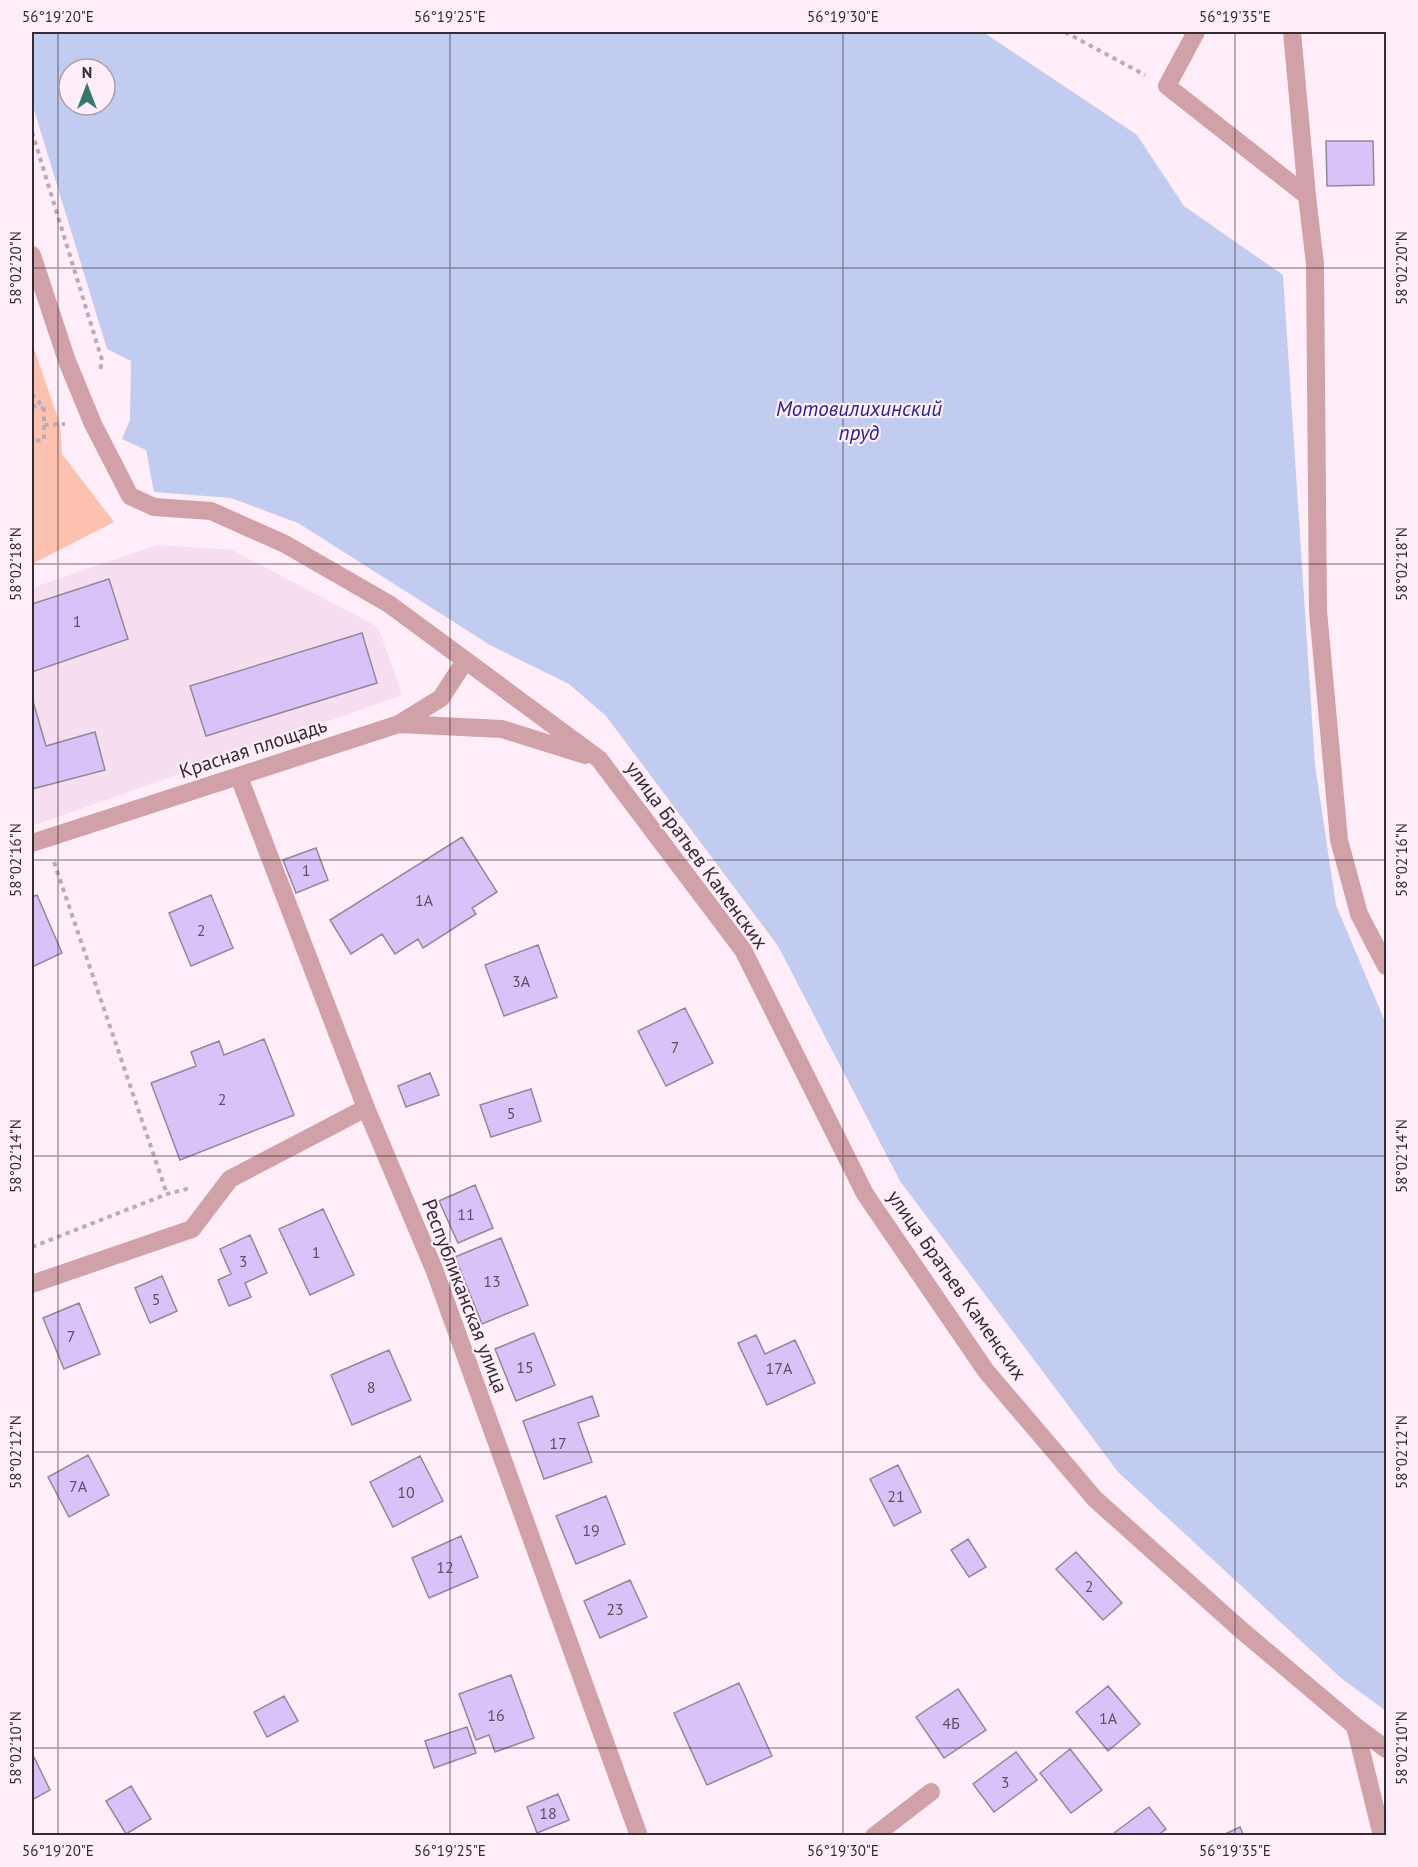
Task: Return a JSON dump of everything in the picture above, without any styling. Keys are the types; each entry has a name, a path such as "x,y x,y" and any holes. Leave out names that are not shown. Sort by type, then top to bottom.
{"street":[{"path":"1196,32 1167,86 1307,196"},
{"path":"1292,32 1315,264 1318,611 1339,840 1359,914 1386,966"},
{"name":"улица Братьев Каменских","path":"32,255 67,361 93,424 130,496 154,507 211,511 285,544 389,604 600,759 743,950 865,1194 986,1371 1095,1499 1240,1629 1386,1749"},
{"name":"Красная площадь","path":"40,840 399,724 441,698 465,661"},
{"name":"улица Братьев Каменских","path":"399,724 502,729 600,759"},
{"name":"Республиканская улица","path":"239,777 366,1108 434,1269 639,1836"},
{"path":"32,1284 192,1229 230,1179 366,1108"},
{"path":"1355,1725 1382,1836"},
{"path":"874,1836 931,1792"}],"path":[{"path":"1065,32 1167,86"},
{"path":"32,132 102,360 100,376"},
{"path":"32,394 44,408 44,440 32,441"},
{"path":"32,406 44,408"},
{"path":"40,840 57,872 167,1194"},
{"path":"32,1247 167,1194 230,1179"}],"shaded area":[{"path":"32,343 60,424 62,454 114,522 32,564"},
{"path":"157,545 232,550 378,627 402,695 32,826 32,588"}],"water":[{"name":"Мотовилихинский пруд","path":"32,32 983,32 1137,135 1184,206 1283,275 1315,765 1336,905 1386,1024 1386,1711 1341,1678 1118,1472 900,1181 778,946 606,716 569,684 490,645 298,523 231,498 154,492 146,450 122,439 130,420 131,361 107,349 32,103"}],"building":[{"path":"1326,141 1373,141 1374,185 1327,186"},
{"path":"109,579 128,639 32,672 32,604"},
{"path":"362,633 377,683 206,736 190,686"},
{"path":"32,698 46,746 95,732 105,770 32,789"},
{"path":"462,837 497,892 472,908 476,914 423,948 418,939 395,954 382,934 351,954 330,920"},
{"path":"316,848 328,880 296,893 283,860"},
{"path":"37,895 62,953 32,967 32,897"},
{"path":"211,895 233,948 191,966 169,913"},
{"path":"538,945 557,997 504,1016 485,965"},
{"path":"685,1008 713,1063 666,1086 638,1031"},
{"path":"264,1039 294,1115 180,1160 151,1083 196,1066 191,1052 219,1041 224,1055"},
{"path":"430,1073 439,1095 406,1107 398,1086"},
{"path":"531,1089 541,1121 491,1137 480,1105"},
{"path":"475,1185 493,1228 458,1243 439,1201"},
{"path":"323,1209 354,1275 310,1295 279,1229"},
{"path":"250,1235 267,1273 245,1283 251,1297 229,1306 218,1280 231,1274 220,1249"},
{"path":"501,1238 528,1305 482,1324 455,1257"},
{"path":"162,1276 177,1311 150,1323 135,1288"},
{"path":"79,1303 100,1354 64,1369 43,1318"},
{"path":"534,1333 555,1385 516,1401 495,1349"},
{"path":"756,1335 765,1354 795,1340 815,1383 767,1405 738,1343"},
{"path":"389,1350 411,1400 352,1425 331,1375"},
{"path":"592,1396 599,1416 578,1423 592,1462 544,1479 523,1421"},
{"path":"88,1455 109,1495 69,1517 48,1477"},
{"path":"420,1456 443,1501 393,1527 370,1482"},
{"path":"898,1465 921,1512 894,1526 870,1479"},
{"path":"606,1496 625,1544 576,1564 556,1516"},
{"path":"461,1536 478,1577 429,1598 412,1558"},
{"path":"968,1539 986,1567 969,1577 951,1550"},
{"path":"1076,1552 1122,1603 1103,1620 1056,1569"},
{"path":"630,1580 647,1617 600,1638 584,1601"},
{"path":"511,1675 534,1738 495,1752 489,1735 476,1740 459,1694"},
{"path":"739,1683 772,1756 707,1785 674,1713"},
{"path":"1108,1686 1140,1724 1108,1751 1076,1712"},
{"path":"958,1689 986,1730 944,1758 916,1717"},
{"path":"284,1696 298,1721 267,1737 254,1712"},
{"path":"467,1727 476,1753 434,1768 425,1741"},
{"path":"1070,1749 1102,1790 1071,1813 1040,1773"},
{"path":"1016,1752 1037,1780 994,1812 973,1784"},
{"path":"32,1753 50,1790 32,1800"},
{"path":"131,1786 151,1819 126,1834 106,1801"},
{"path":"558,1794 569,1820 537,1833 527,1807"},
{"path":"1149,1807 1166,1829 1157,1836 1117,1836 1114,1833"},
{"path":"1240,1827 1244,1836 1221,1836"}]}
